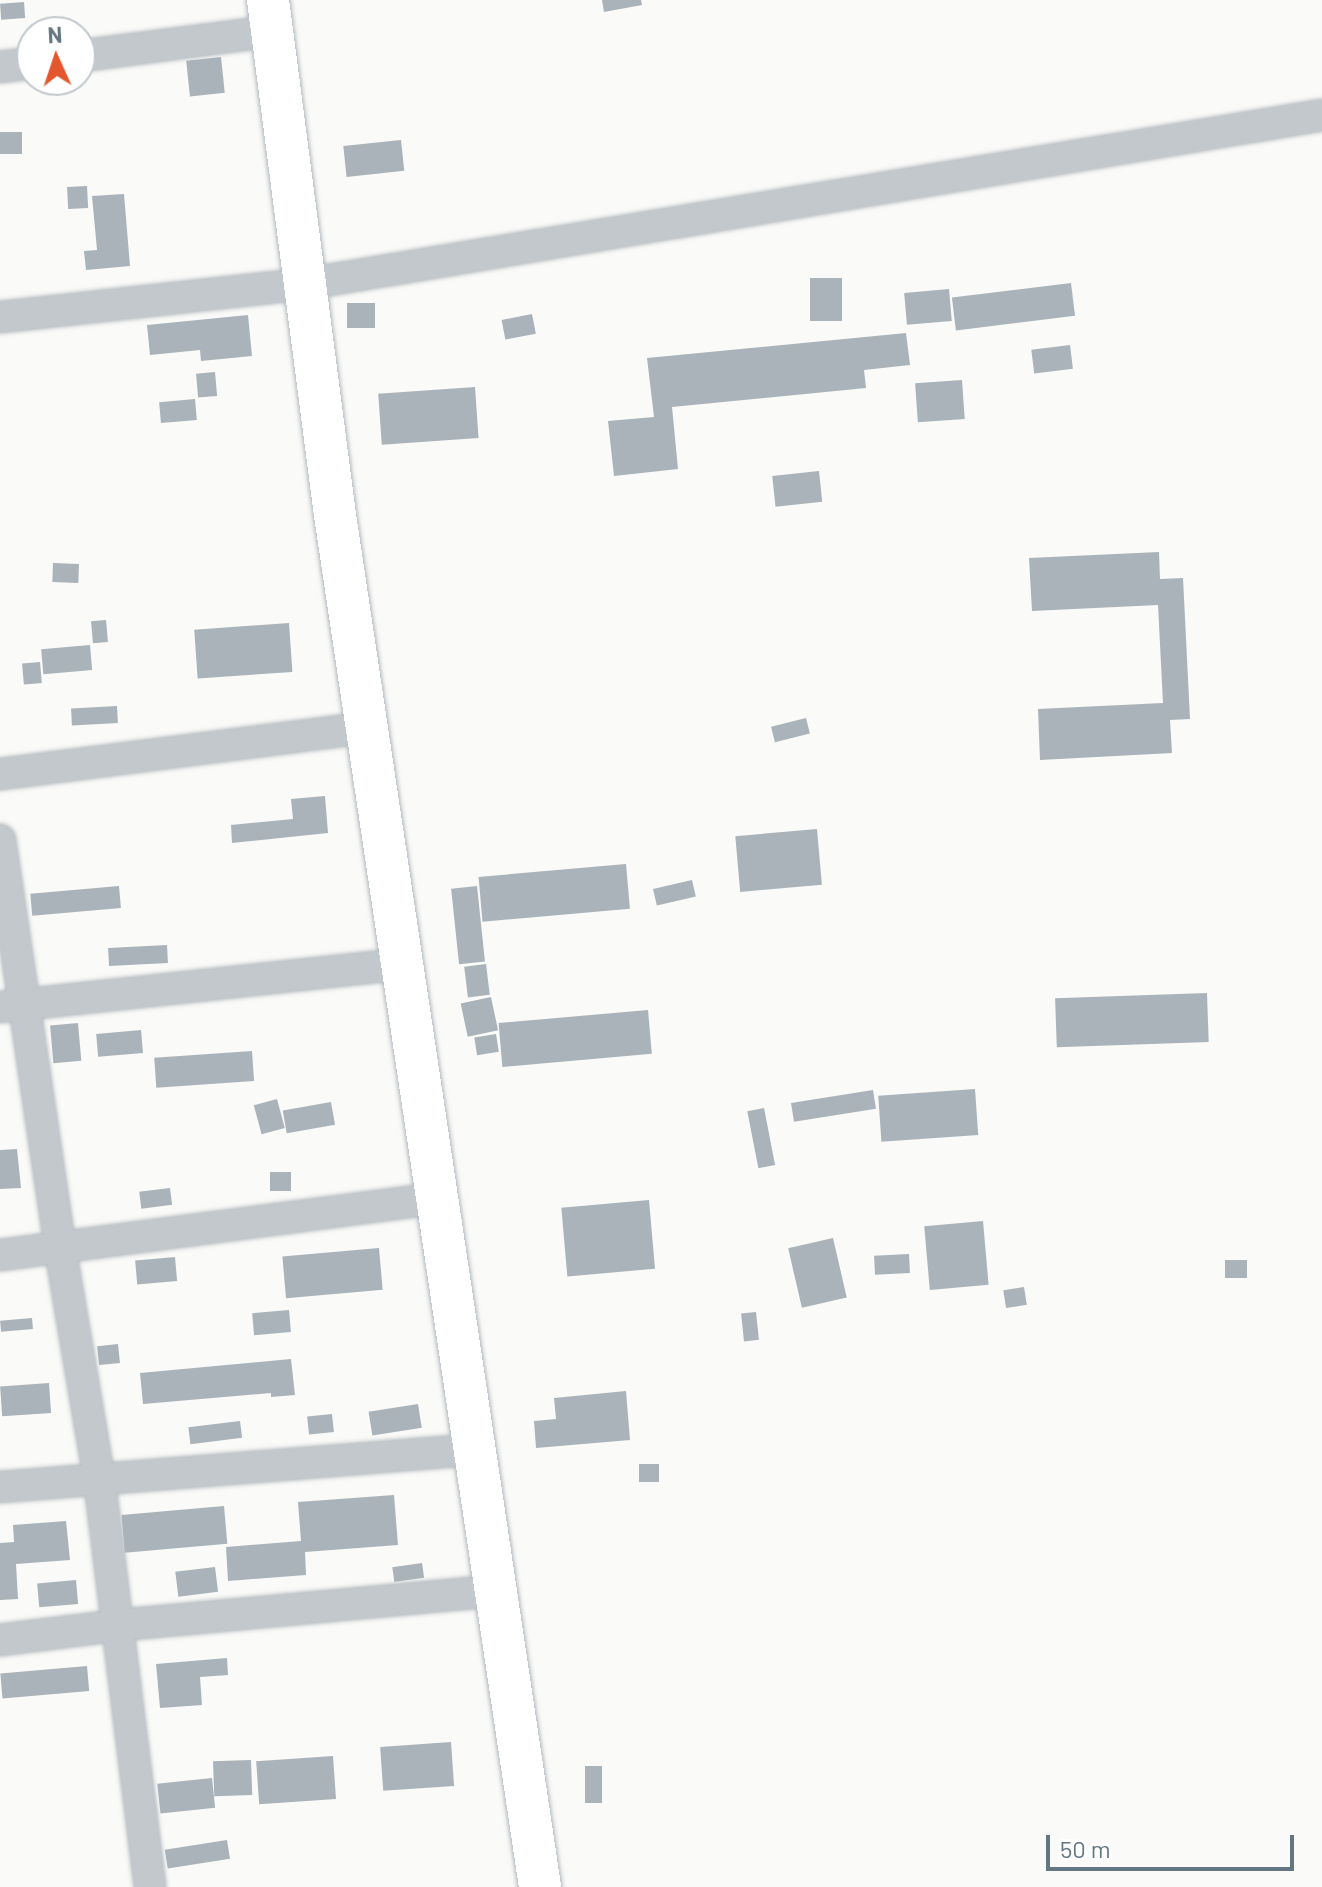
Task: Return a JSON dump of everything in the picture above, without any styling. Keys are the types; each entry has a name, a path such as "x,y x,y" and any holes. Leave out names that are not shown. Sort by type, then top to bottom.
{"street":[{"path":"96,53 270,16 366,728 540,1887 534,1887"},
{"path":"0,317 305,284 1322,115"},
{"path":"0,774 366,728"},
{"path":"0,840 12,1006 60,1247 99,1477 120,1625 150,1887"},
{"path":"12,1006 402,964"},
{"path":"0,1255 437,1198"},
{"path":"0,1487 474,1450"},
{"path":"0,1640 120,1625 496,1591"}],"building":[{"path":"602,0 641,0 642,5 604,12"},
{"path":"24,2 25,16 1,20 0,4"},
{"path":"221,57 225,93 190,96 186,61"},
{"path":"0,132 22,132 22,154 0,154"},
{"path":"401,140 404,171 347,177 343,146"},
{"path":"87,186 88,208 68,209 67,187"},
{"path":"124,194 130,266 86,270 84,251 97,250 92,196"},
{"path":"810,278 842,278 842,321 810,321"},
{"path":"1071,283 1075,316 956,330 952,298"},
{"path":"949,289 952,321 907,325 904,293"},
{"path":"347,303 375,303 375,328 347,328"},
{"path":"532,314 536,334 505,340 502,320"},
{"path":"248,315 252,356 201,361 200,350 150,355 147,325"},
{"path":"906,333 910,365 864,370 866,388 672,407 678,469 614,476 608,421 654,417 647,358"},
{"path":"1070,345 1073,369 1034,374 1031,350"},
{"path":"215,372 217,396 198,398 196,374"},
{"path":"962,380 965,419 918,422 915,383"},
{"path":"475,387 479,438 382,445 378,394"},
{"path":"195,399 197,420 161,423 159,402"},
{"path":"819,471 822,502 775,507 772,476"},
{"path":"1159,552 1160,579 1183,578 1190,719 1170,720 1172,753 1040,760 1038,709 1163,703 1158,605 1032,611 1029,558"},
{"path":"53,563 79,564 78,583 52,582"},
{"path":"106,620 108,642 93,643 91,621"},
{"path":"289,623 292,672 198,679 194,630"},
{"path":"90,645 92,670 43,674 41,649"},
{"path":"40,662 42,683 24,684 22,664"},
{"path":"117,706 118,723 72,725 71,708"},
{"path":"806,718 810,734 775,742 771,727"},
{"path":"325,796 328,833 232,843 231,825 293,819 291,799"},
{"path":"817,829 822,885 740,892 735,836"},
{"path":"626,864 630,909 482,922 479,877"},
{"path":"692,880 696,897 657,906 653,889"},
{"path":"119,886 121,908 32,916 30,894"},
{"path":"477,886 485,962 459,964 451,889"},
{"path":"167,945 168,963 109,966 108,948"},
{"path":"486,964 490,995 468,997 464,967"},
{"path":"1207,993 1209,1042 1057,1047 1055,998"},
{"path":"491,997 498,1030 468,1037 461,1003"},
{"path":"648,1010 652,1054 502,1067 499,1023"},
{"path":"78,1023 81,1061 53,1063 50,1025"},
{"path":"141,1030 143,1053 98,1057 96,1034"},
{"path":"496,1034 499,1052 477,1055 474,1037"},
{"path":"252,1051 254,1081 156,1088 154,1058"},
{"path":"975,1089 978,1135 881,1142 878,1096"},
{"path":"873,1090 876,1109 794,1122 791,1103"},
{"path":"277,1099 285,1128 262,1134 254,1105"},
{"path":"331,1102 335,1125 287,1133 283,1111"},
{"path":"764,1108 775,1165 758,1168 747,1111"},
{"path":"17,1149 21,1188 0,1189 0,1150"},
{"path":"270,1172 291,1172 291,1191 270,1191"},
{"path":"170,1188 172,1205 141,1209 139,1192"},
{"path":"649,1200 655,1269 567,1276 561,1208"},
{"path":"983,1221 989,1285 930,1290 924,1226"},
{"path":"833,1238 847,1297 802,1308 788,1248"},
{"path":"379,1248 383,1290 286,1298 282,1256"},
{"path":"909,1254 910,1273 875,1275 874,1256"},
{"path":"175,1257 177,1281 137,1284 135,1260"},
{"path":"1225,1260 1247,1260 1247,1278 1225,1278"},
{"path":"1024,1287 1027,1305 1006,1308 1003,1290"},
{"path":"289,1310 291,1332 254,1335 252,1313"},
{"path":"756,1312 759,1340 744,1341 741,1314"},
{"path":"32,1318 33,1329 1,1332 0,1321"},
{"path":"118,1344 120,1363 99,1365 97,1346"},
{"path":"291,1359 295,1395 271,1397 271,1393 143,1404 140,1373"},
{"path":"49,1383 51,1413 2,1416 0,1386"},
{"path":"626,1391 630,1440 536,1448 534,1421 556,1419 554,1398"},
{"path":"418,1404 422,1428 372,1436 369,1412"},
{"path":"332,1414 334,1432 309,1435 307,1417"},
{"path":"240,1421 242,1438 190,1444 188,1427"},
{"path":"639,1464 659,1464 659,1482 639,1482"},
{"path":"394,1495 398,1545 305,1552 306,1575 228,1581 226,1547 301,1541 298,1502"},
{"path":"224,1506 227,1544 125,1553 121,1515"},
{"path":"66,1521 70,1560 16,1564 18,1599 0,1600 0,1543 14,1542 13,1525"},
{"path":"422,1563 424,1578 394,1582 392,1567"},
{"path":"215,1567 218,1592 178,1597 175,1572"},
{"path":"76,1580 78,1604 39,1607 37,1583"},
{"path":"227,1658 228,1675 200,1677 202,1705 160,1708 156,1664"},
{"path":"87,1666 89,1691 3,1698 0,1674"},
{"path":"451,1742 454,1786 383,1791 380,1747"},
{"path":"333,1756 336,1799 259,1804 256,1761"},
{"path":"251,1760 252,1795 214,1796 213,1761"},
{"path":"585,1766 602,1766 602,1803 585,1803"},
{"path":"212,1778 215,1808 160,1814 157,1784"},
{"path":"227,1840 230,1859 168,1869 165,1850"}]}
